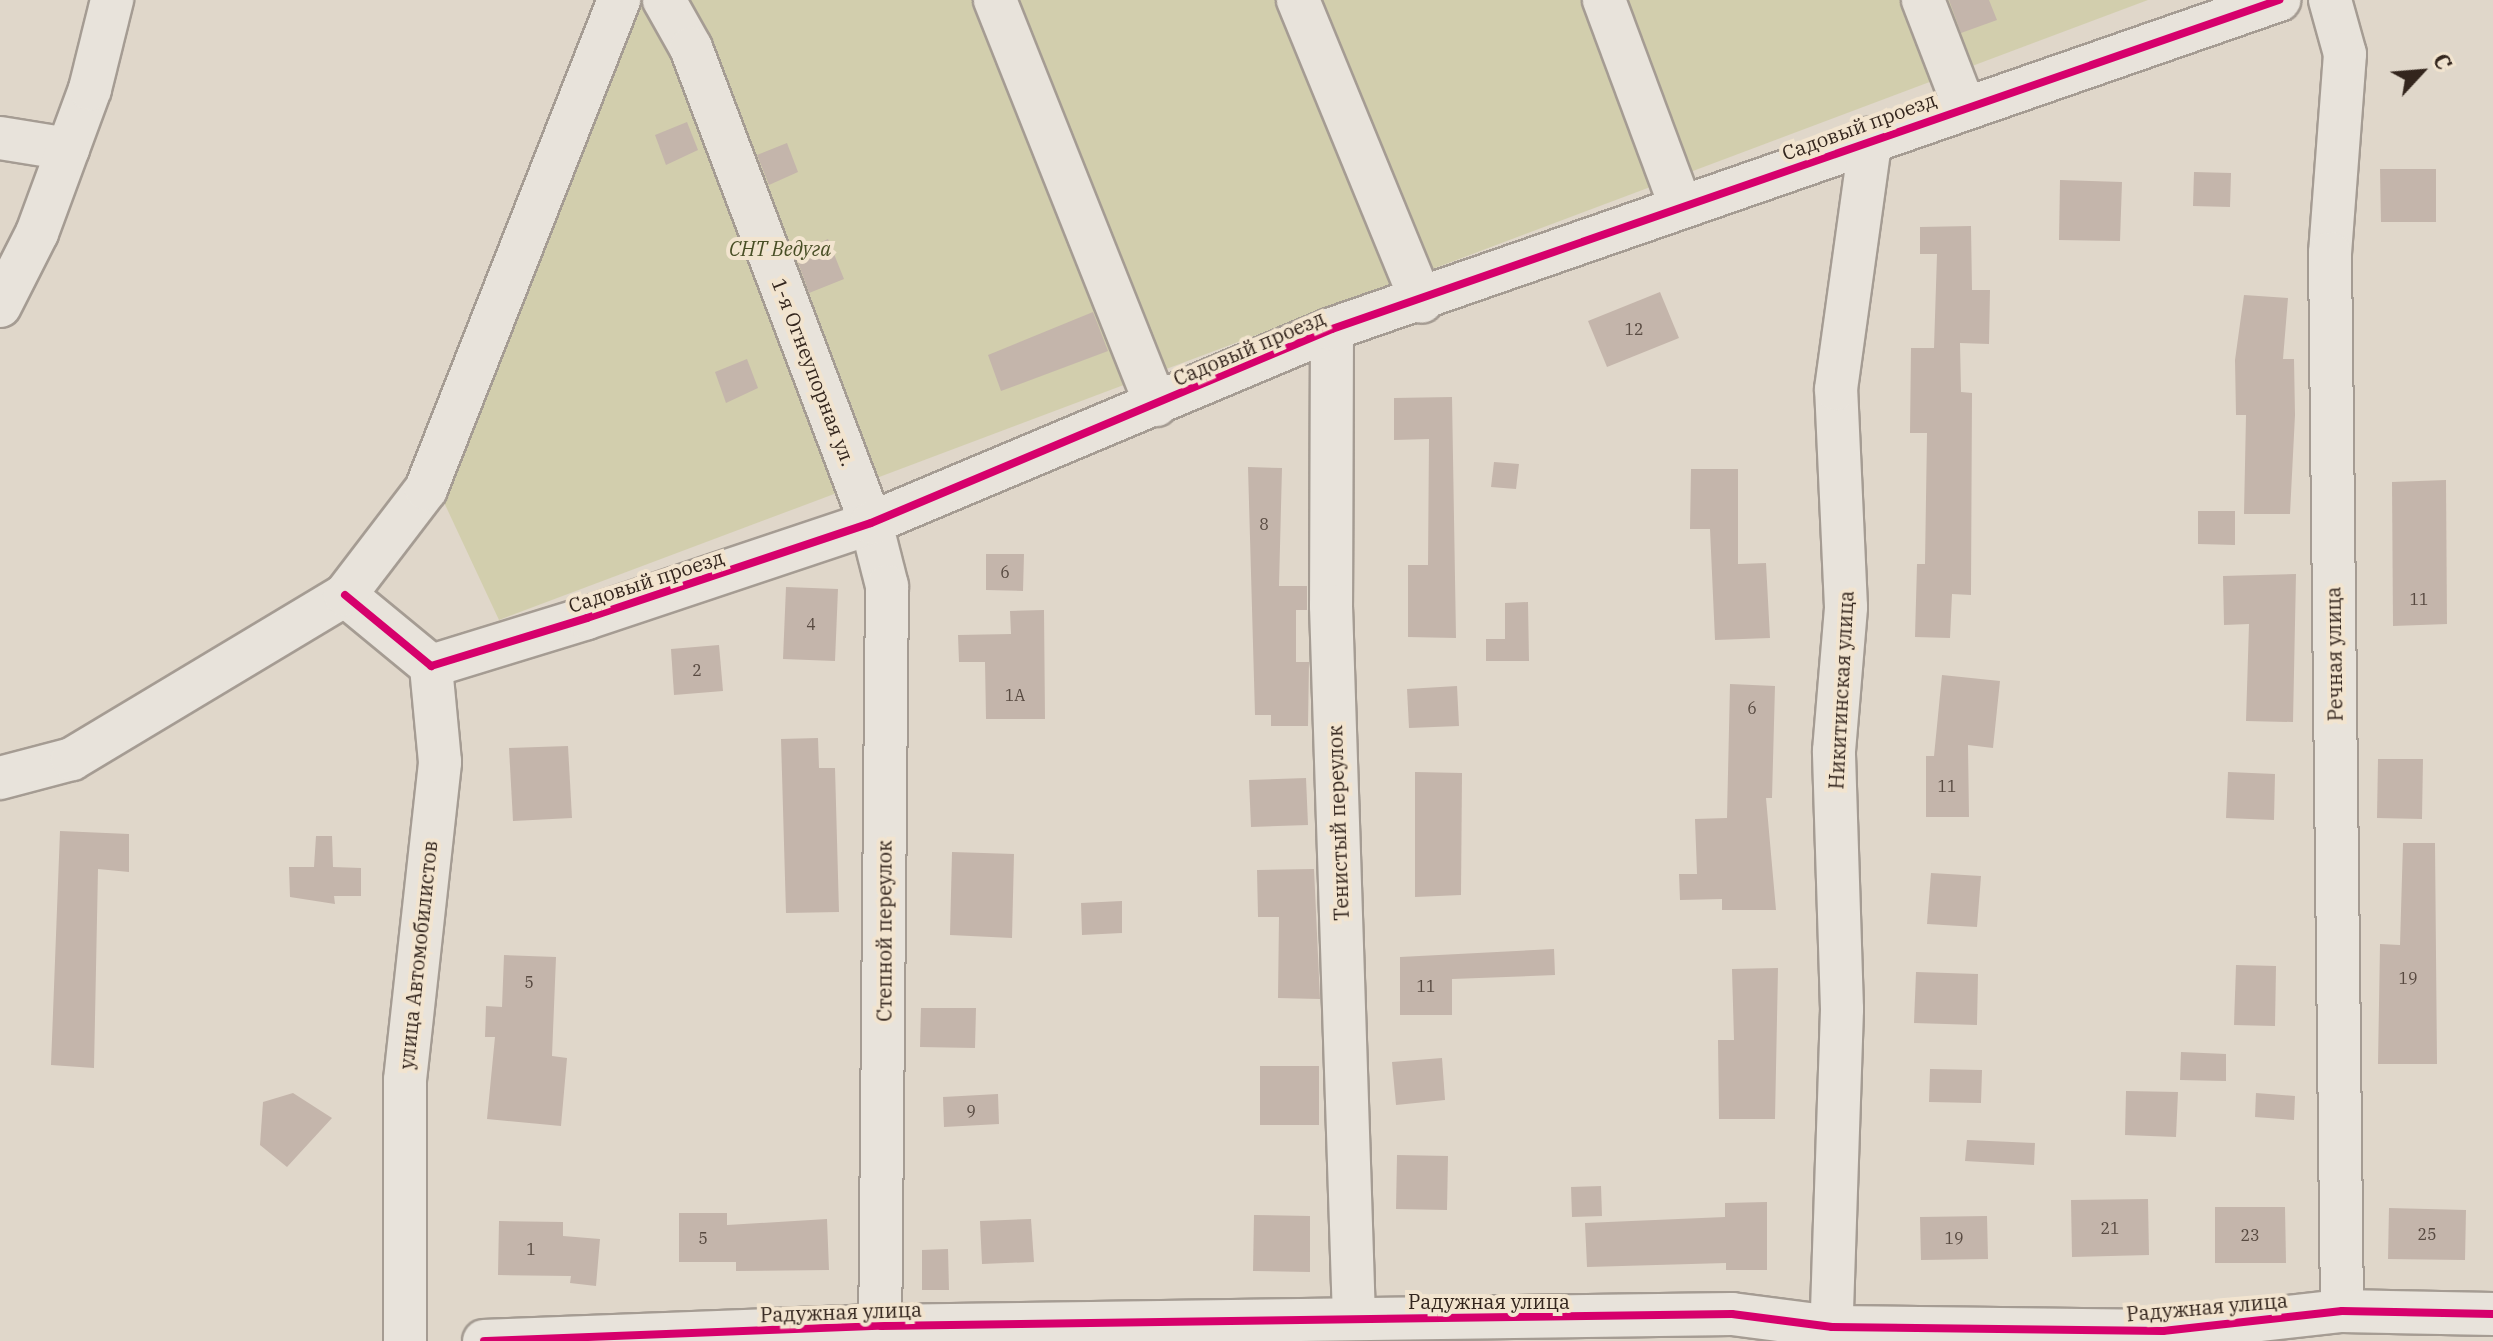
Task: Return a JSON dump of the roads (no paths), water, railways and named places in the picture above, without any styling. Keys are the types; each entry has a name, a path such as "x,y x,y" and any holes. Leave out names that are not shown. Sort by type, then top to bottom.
{"street":[{"path":"0,306 68,149 112,0"},
{"path":"0,778 72,759 345,595 426,489 619,0"},
{"name":"1-я Огнеупорная ул.","path":"664,0 691,48 871,523"},
{"path":"995,0 1156,405"},
{"path":"1298,0 1422,302"},
{"path":"1604,0 1681,207"},
{"path":"1923,0 1964,106"},
{"name":"Садовый проезд","path":"431,666 871,523 1332,329 1422,302 2232,7 2279,0"},
{"name":"Речная улица","path":"2330,0 2345,54 2330,253 2342,1311"},
{"path":"0,138 68,149"},
{"name":"Никитинская улица","path":"1831,1334 1842,1009 1834,751 1846,607 1836,389 1871,138"},
{"name":"Тенистый переулок","path":"1332,329 1331,606 1354,1318"},
{"name":"Степной переулок","path":"871,523 887,586 880,1333"},
{"path":"345,595 431,666"},
{"name":"улица Автомобилистов","path":"405,1341 407,1049 440,762 431,666"},
{"name":"Радужная улица","path":"484,1341 880,1333 1354,1318 1732,1314 1831,1334 2163,1331 2342,1311 2493,1314"}],"park label":[{"name":"СНТ Ведуга","path":"780,248"}]}
